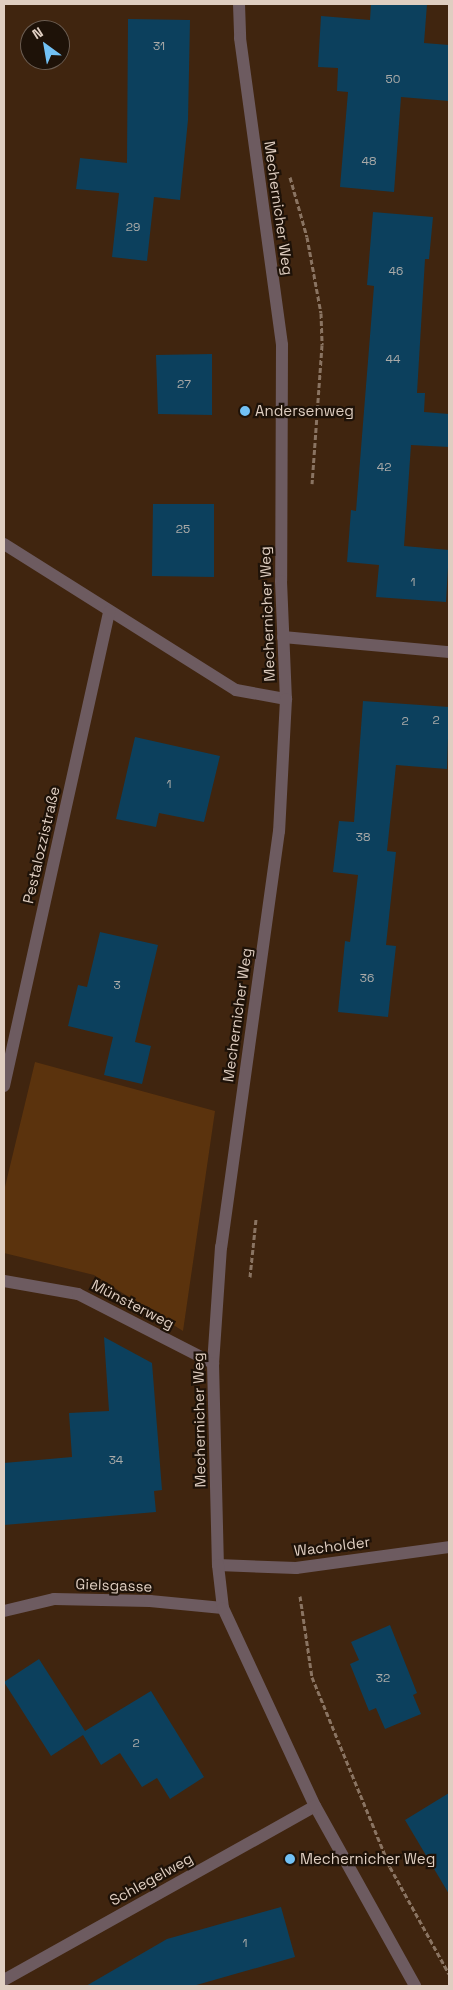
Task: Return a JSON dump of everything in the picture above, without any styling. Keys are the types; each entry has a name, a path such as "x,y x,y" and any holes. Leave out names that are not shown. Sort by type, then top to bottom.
{"street":[{"name":"Mechernicher Weg","path":"239,4 240,38 282,345 281,581 286,699 279,831 221,1247 213,1363 218,1565 223,1608 315,1806 415,1986"},
{"path":"4,544 236,690 286,699"},
{"name":"Pestalozzistraße","path":"4,1086 109,611"},
{"path":"284,636 449,652"},
{"name":"Münsterweg","path":"4,1281 78,1294 213,1363"},
{"name":"Wacholder","path":"218,1565 296,1568 449,1547"},
{"name":"Gielsgasse","path":"4,1611 54,1599 150,1601 223,1608"},
{"name":"Schlegelweg","path":"4,1980 315,1806"}],"path":[{"path":"296,1568 312,1677 390,1868 449,1974"}],"shaded area":[{"path":"35,1062 215,1111 183,1331 94,1275 4,1253 4,1191"}],"building":[{"path":"371,4 427,4 424,43 449,45 449,101 401,97 394,192 340,187 348,92 337,91 338,68 318,67 321,16 370,20"},
{"path":"128,19 190,20 188,120 180,200 154,197 147,261 112,257 119,193 76,189 80,158 127,163"},
{"path":"373,212 433,217 429,259 425,259 417,393 425,393 424,412 449,414 449,447 411,445 404,546 449,550 446,602 376,597 379,565 347,562 351,510 356,511 374,286 367,285"},
{"path":"212,354 212,415 158,414 156,355"},
{"path":"153,504 214,504 214,577 152,576"},
{"path":"363,701 449,707 447,769 396,765 387,851 396,852 386,945 396,946 388,1017 338,1012 345,941 350,942 358,875 333,872 339,821 354,822"},
{"path":"135,737 220,756 204,822 159,813 156,827 116,819"},
{"path":"100,932 158,945 135,1042 151,1046 142,1084 104,1075 113,1037 68,1026 78,985 87,987"},
{"path":"104,1337 152,1363 162,1490 154,1491 156,1512 4,1525 4,1463 72,1457 69,1413 109,1411"},
{"path":"390,1625 417,1693 413,1695 421,1714 385,1729 376,1708 369,1711 350,1664 359,1660 351,1642"},
{"path":"39,1659 85,1731 151,1691 204,1777 170,1799 157,1778 142,1787 120,1753 101,1765 83,1735 51,1756 4,1682"},
{"path":"449,1793 449,1894 405,1820"},
{"path":"281,1907 295,1957 193,1986 86,1986 167,1939"}],"place":[{"name":"Andersenweg","path":"245,411"},
{"name":"Mechernicher Weg","path":"290,1859"}]}
